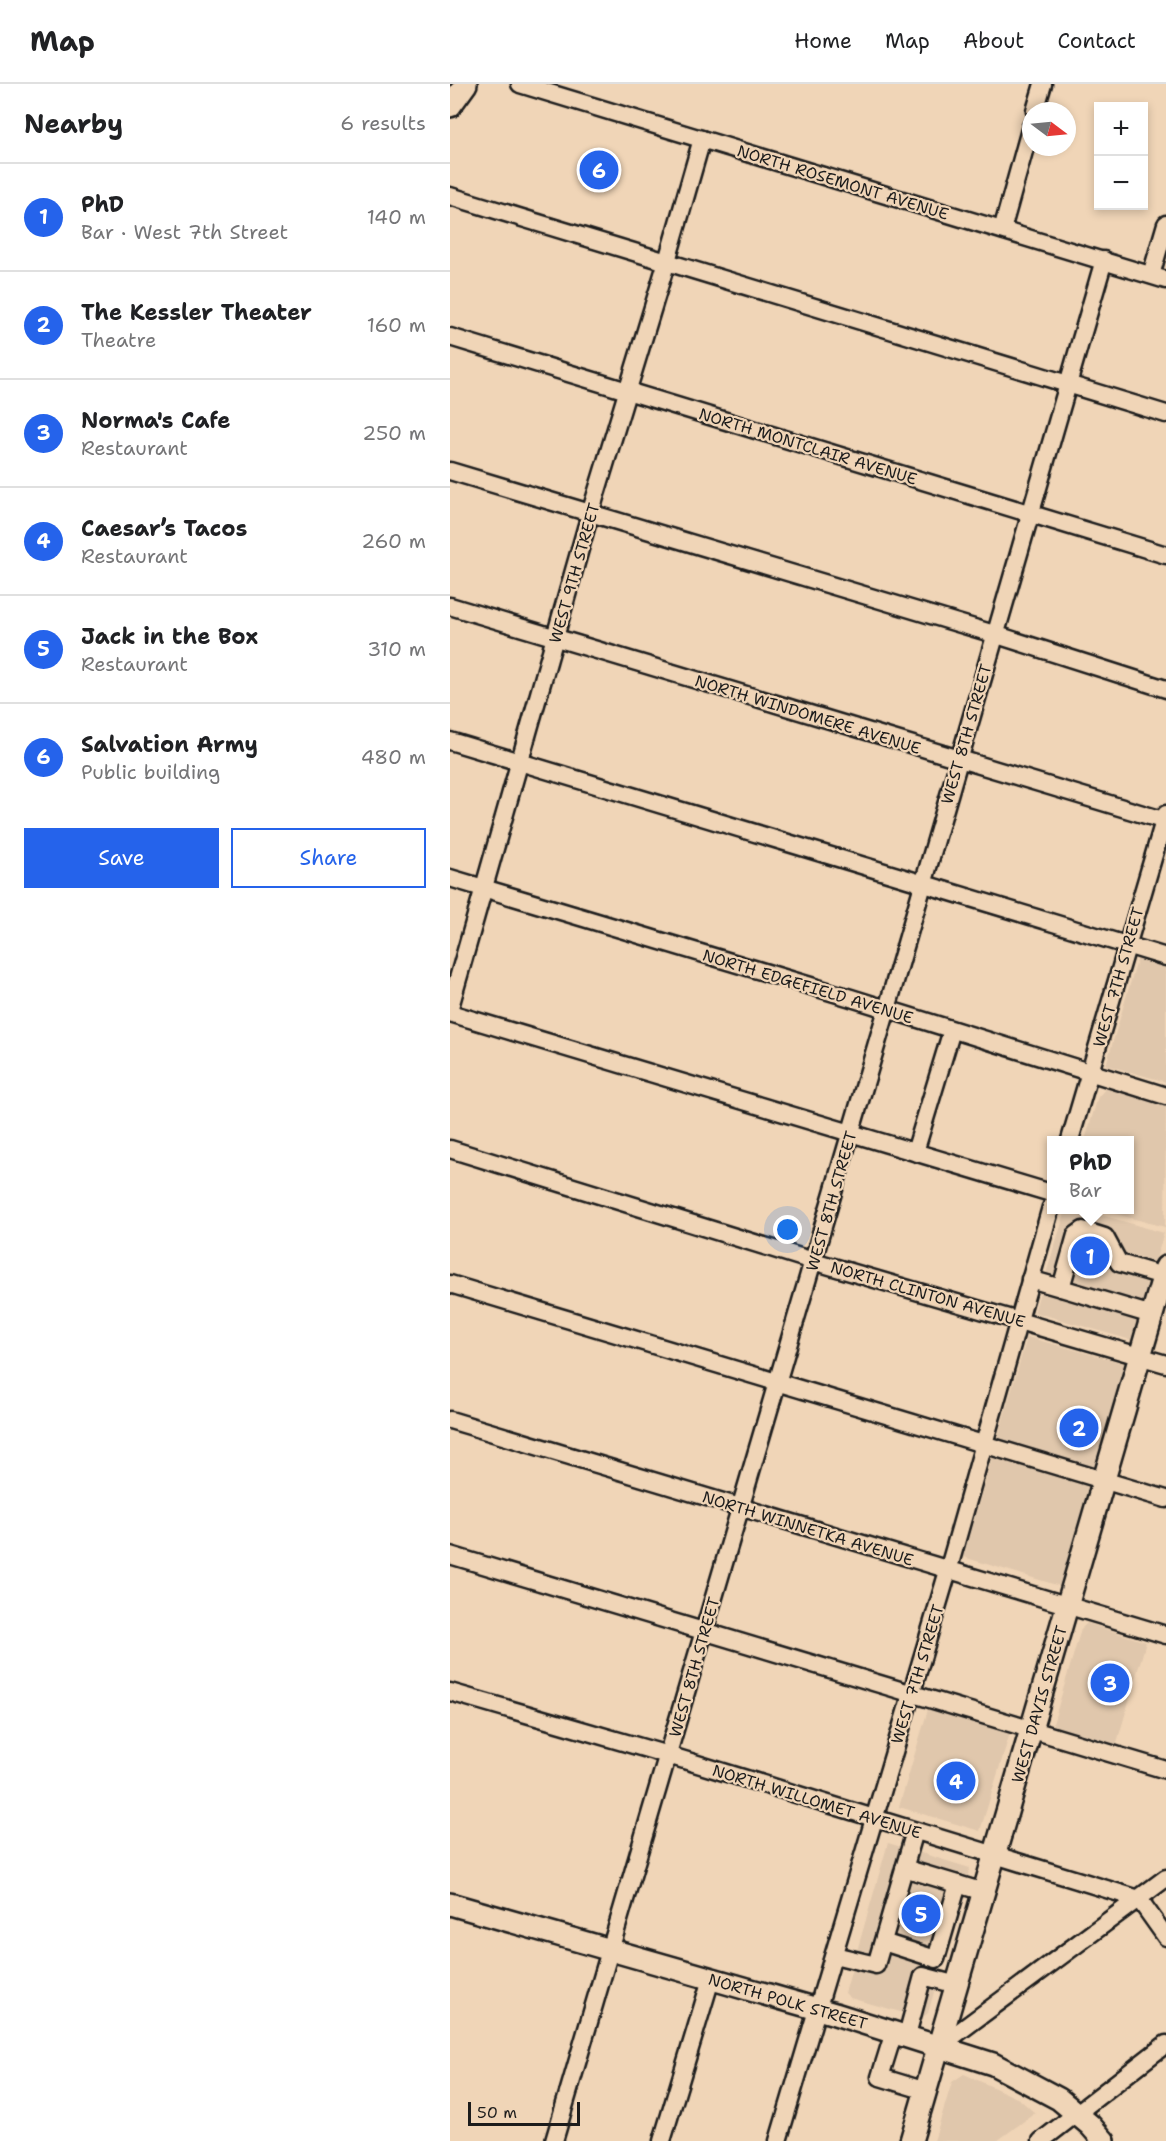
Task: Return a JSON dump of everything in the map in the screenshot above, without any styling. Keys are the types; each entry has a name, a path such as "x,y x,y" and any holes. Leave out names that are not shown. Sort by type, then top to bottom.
{"main road":[{"path":"450,106 466,84"},
{"name":"WEST DAVIS STREET","path":"911,2141 1165,1271"},
{"name":"NORTH POLK STREET","path":"450,1904 818,2009 993,2064 1059,2099 1104,2141"}],"street":[{"name":"NORTH ROSEMONT AVENUE","path":"520,84 1158,277"},
{"path":"1038,102 1043,84"},
{"name":"WEST 9TH STREET","path":"450,1007 590,514 702,139"},
{"path":"1002,230 1023,156"},
{"path":"450,196 1166,414"},
{"path":"1158,277 1166,224"},
{"name":"WEST 8TH STREET","path":"554,2141 887,1009 1104,260"},
{"name":"NORTH MONTCLAIR AVENUE","path":"450,337 1166,555"},
{"path":"450,471 1166,688"},
{"name":"NORTH WINDOMERE AVENUE","path":"450,606 1165,819"},
{"path":"450,741 1166,957"},
{"name":"WEST 7TH STREET","path":"1071,1136 1165,819"},
{"name":"NORTH EDGEFIELD AVENUE","path":"450,878 887,1009 1166,1096"},
{"path":"450,1013 1047,1192"},
{"path":"915,1152 952,1030"},
{"name":"NORTH CLINTON AVENUE","path":"450,1149 813,1261 1166,1364"},
{"name":"WEST 7TH STREET","path":"778,2141 948,1570 1049,1214"},
{"path":"1061,1288 1076,1235 1080,1231 1105,1237 1119,1263 1165,1271"},
{"path":"1030,1279 1152,1315"},
{"path":"450,1284 1166,1499"},
{"name":"NORTH WINNETKA AVENUE","path":"450,1420 1166,1635"},
{"path":"450,1555 1166,1770"},
{"name":"NORTH WILLOMET AVENUE","path":"450,1692 668,1755 1139,1899"},
{"path":"834,1955 876,1965 915,1831"},
{"path":"904,1868 984,1892"},
{"path":"940,2046 1166,1878"},
{"path":"883,1942 936,1959 958,1884"},
{"path":"1139,1899 1166,1937"},
{"path":"926,2091 880,2077 923,1976 957,1985"},
{"path":"663,2141 711,1979"},
{"path":"1041,2141 1166,2044"}],"shaded area":[{"path":"1139,954 1166,962 1166,1082 1106,1065"},
{"path":"1107,1087 1166,1104 1165,1227 1115,1214 1134,1214 1134,1136 1086,1136 1098,1097"},
{"path":"1065,1214 1098,1214 1164,1233 1131,1340 1034,1312"},
{"path":"1027,1337 1127,1364 1063,1587 963,1557"},
{"path":"1087,1623 1146,1642 1114,1753 1050,1734 1081,1629"},
{"path":"932,1696 1014,1720 980,1831 899,1807"},
{"path":"888,1843 970,1868 928,2013 922,2018 850,1998 845,1993"},
{"path":"964,2074 1019,2099 1035,2113 997,2141 934,2141 952,2082"}],"place":[{"name":"Salvation Army","path":"599,170"},
{"name":"PhD","path":"1090,1256"},
{"name":"The Kessler Theater","path":"1079,1428"},
{"name":"Norma's Cafe","path":"1110,1683"},
{"name":"Caesar’s Tacos","path":"956,1781"},
{"name":"Jack in the Box","path":"921,1914"}]}
